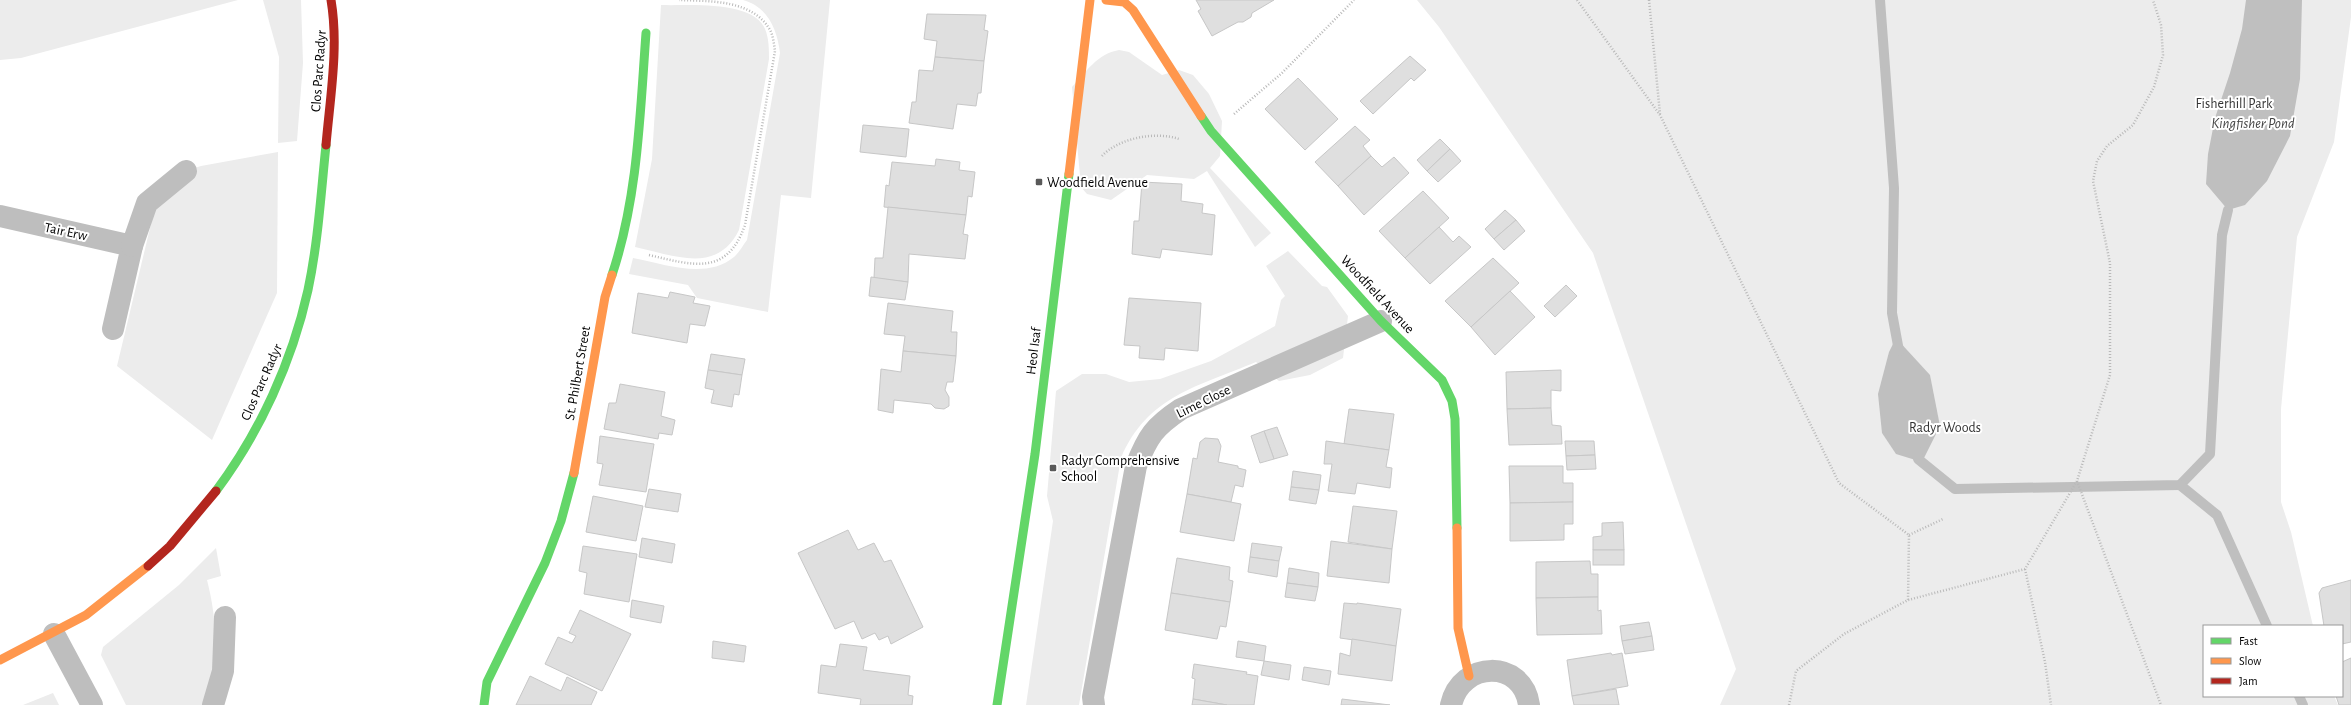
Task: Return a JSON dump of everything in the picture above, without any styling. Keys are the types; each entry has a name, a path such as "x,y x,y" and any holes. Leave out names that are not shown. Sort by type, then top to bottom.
{"street":[{"name":"Clos Parc Radyr","path":"0,660 54,634 98,606 140,574 184,532 246,447 270,403 291,352 306,301 315,245 334,51 334,23 331,0"},
{"name":"Heol Isaf","path":"997,705 1035,454 1090,0"},
{"name":"Woodfield Avenue","path":"1106,0 1124,2 1133,10 1188,99 1212,131 1381,320 1442,380 1452,401 1454,419 1458,628 1469,676"},
{"name":"St. Philbert Street","path":"484,705 487,682 545,563 561,521 571,487 605,297 621,249 638,148 646,33"},
{"path":"113,329 132,246 148,203 186,171"},
{"name":"Tair Erw","path":"0,216 132,246"},
{"name":"Lime Close","path":"1094,705 1093,697 1136,466 1147,440 1162,422 1181,409 1381,320"},
{"path":"213,705 223,671 225,617"},
{"path":"54,634 92,705"},
{"path":"1451,705 1453,694 1459,685 1469,676 1482,671 1496,671 1509,675 1520,684 1528,698 1529,705"}],"path":[{"path":"621,249 699,265 717,260 732,251 740,241 745,225 775,51 771,31 763,19 751,8 730,2 679,0"},
{"path":"1212,131 1282,73 1354,0"},
{"path":"1577,0 1660,115 1839,483 1909,535"},
{"path":"1649,0 1660,115"},
{"path":"2051,705 2045,662 2024,569 2077,481 2110,375 2110,263 2093,181 2096,161 2107,146 2132,125 2154,86 2163,55 2160,25 2153,0"},
{"path":"1099,159 1109,148 1130,140 1157,136 1183,141"},
{"path":"2077,481 2161,705"},
{"path":"1909,535 1943,519"},
{"path":"1908,600 1909,535"},
{"path":"1789,705 1796,671 1844,634 1908,600 2024,569"}],"green space":[{"path":"0,0 238,0 21,58 0,60"},
{"path":"263,0 301,0 303,63 297,141 278,143 279,57"},
{"path":"743,0 830,0 811,198 781,195 768,312 697,298 688,285 629,274 633,258 685,268 711,268 723,264 734,257 747,240 780,53 779,44 770,20 759,8 752,3"},
{"name":"Radyr Woods","path":"1417,0 2351,0 2351,17 2334,142 2297,237 2281,409 2281,502 2291,532 2313,625 2203,625 2203,697 2334,697 2338,705 1720,705 1736,669 1593,253 1439,27"},
{"path":"661,5 719,6 747,13 758,20 765,29 768,40 769,59 739,230 730,244 719,253 706,257 679,257 635,247 652,159"},
{"path":"1119,50 1129,52 1162,75 1179,70 1193,75 1209,94 1222,121 1220,156 1210,168 1271,233 1255,247 1207,171 1194,179 1147,175 1111,200 1087,194 1081,187 1072,87 1092,64 1104,55"},
{"path":"278,152 277,293 212,440 117,366 156,203 185,171 201,166"},
{"path":"1288,251 1322,286 1327,287 1348,316 1343,358 1310,375 1279,381 1256,362 1215,378 1177,396 1160,407 1145,420 1132,437 1121,458 1079,705 1026,705 1053,521 1047,496 1056,391 1082,374 1106,374 1129,382 1160,379 1211,361 1275,326 1281,300 1285,296 1266,266"},
{"path":"216,548 221,576 207,580 215,627 215,659 208,690 202,705 126,705 101,655 103,647 179,585"},
{"path":"53,693 59,705 23,705"}],"water":[{"name":"Kingfisher Pond","path":"2246,0 2302,0 2300,79 2290,136 2267,181 2245,205 2228,210 2206,184 2208,154 2215,118 2230,73 2242,29"},
{"path":"1896,338 1930,375 1940,426 1922,462 1896,454 1882,433 1878,394 1889,352"}],"building":[{"path":"1196,0 1274,0 1252,13 1251,17 1243,22 1238,22 1212,36 1198,11 1201,9"},
{"path":"927,14 986,15 984,30 988,31 984,61 935,57 937,41 924,39"},
{"path":"1410,56 1426,70 1414,81 1411,78 1373,114 1360,101"},
{"path":"935,57 984,61 981,93 978,93 976,106 957,104 953,129 909,123 912,102 916,102 919,70 933,71"},
{"path":"1298,78 1338,119 1305,150 1265,109"},
{"path":"863,125 909,129 906,157 860,152"},
{"path":"1355,126 1370,140 1363,146 1371,156 1338,186 1315,162"},
{"path":"1440,139 1450,149 1427,171 1417,160"},
{"path":"1450,149 1461,161 1438,182 1427,171"},
{"path":"1371,156 1382,167 1394,157 1409,173 1364,215 1338,186"},
{"path":"936,159 960,162 959,170 975,172 972,197 968,196 966,215 884,207 886,185 889,186 892,162 935,166"},
{"path":"1142,182 1182,184 1181,201 1203,204 1202,213 1215,215 1212,255 1162,249 1160,258 1132,254 1134,221 1139,221"},
{"path":"1423,191 1449,218 1405,258 1379,231"},
{"path":"888,207 966,215 963,234 968,235 965,259 909,254 908,282 874,278 875,258 883,258"},
{"path":"1505,210 1516,220 1494,239 1485,229"},
{"path":"1516,220 1525,231 1504,250 1494,239"},
{"path":"1439,227 1453,242 1459,236 1471,247 1430,284 1405,258"},
{"path":"1493,258 1519,283 1471,327 1445,301"},
{"path":"871,277 908,282 905,300 869,296"},
{"path":"1566,285 1577,296 1555,317 1544,306"},
{"path":"1510,291 1535,317 1495,355 1471,327"},
{"path":"670,292 695,297 693,303 710,306 705,326 690,324 687,343 632,333 638,293 668,298"},
{"path":"1129,298 1201,303 1198,351 1165,348 1164,360 1139,358 1140,346 1124,345"},
{"path":"888,303 953,311 951,332 957,332 956,356 903,351 905,336 884,334"},
{"path":"903,351 956,356 953,382 947,382 945,390 949,397 949,406 944,409 935,408 931,404 894,400 893,413 878,410 881,369 901,372"},
{"path":"711,354 745,359 742,375 708,370"},
{"path":"708,370 742,375 739,395 734,394 732,407 711,403 714,390 705,388"},
{"path":"1561,370 1561,391 1551,390 1551,408 1507,409 1506,372"},
{"path":"620,384 665,392 661,416 675,420 672,435 659,433 658,439 604,429 609,403 616,403"},
{"path":"1551,408 1552,425 1561,426 1562,444 1509,445 1507,409"},
{"path":"1349,409 1394,414 1389,450 1344,444"},
{"path":"1277,427 1288,455 1274,459 1264,431"},
{"path":"1264,431 1274,459 1260,463 1251,436"},
{"path":"600,436 654,444 646,492 599,485 603,464 597,463"},
{"path":"1205,438 1218,439 1221,446 1218,462 1238,466 1238,468 1246,470 1243,487 1235,485 1231,502 1187,494 1193,458 1197,459 1200,442"},
{"path":"1326,441 1389,450 1386,467 1392,468 1390,488 1357,483 1355,494 1328,491 1332,464 1324,464"},
{"path":"1565,441 1594,441 1595,455 1566,456"},
{"path":"1595,455 1596,469 1567,470 1566,456"},
{"path":"1509,466 1563,466 1563,483 1573,483 1573,502 1510,503"},
{"path":"1293,471 1321,475 1319,490 1291,487"},
{"path":"1291,487 1319,490 1316,504 1289,500"},
{"path":"649,489 681,494 678,512 645,507"},
{"path":"1187,494 1241,504 1234,541 1180,532"},
{"path":"593,496 643,506 636,541 586,532"},
{"path":"1573,502 1573,524 1564,524 1564,540 1510,541 1510,503"},
{"path":"1353,506 1397,511 1392,549 1348,542"},
{"path":"1623,522 1624,550 1593,550 1593,537 1602,536 1602,523"},
{"path":"848,530 858,550 874,543 884,562 891,560 923,627 891,644 888,636 879,640 875,633 862,639 854,621 835,629 798,553"},
{"path":"642,538 675,544 672,563 639,557"},
{"path":"1331,541 1392,549 1389,583 1327,576"},
{"path":"1252,543 1282,547 1279,561 1250,557"},
{"path":"583,546 637,554 629,602 584,594 587,573 579,571"},
{"path":"1593,550 1624,550 1624,565 1593,565"},
{"path":"1250,557 1279,561 1277,577 1248,572"},
{"path":"1177,558 1230,567 1229,580 1233,581 1230,602 1171,593"},
{"path":"1590,561 1591,574 1598,574 1598,597 1536,598 1536,562"},
{"path":"1289,568 1319,573 1318,587 1287,583"},
{"path":"2351,580 2351,642 2343,644 2343,625 2324,625 2319,593 2322,588"},
{"path":"1287,583 1318,587 1315,601 1285,597"},
{"path":"1171,593 1230,602 1226,627 1220,626 1217,639 1165,630"},
{"path":"1598,597 1598,611 1601,610 1602,634 1537,635 1536,598"},
{"path":"632,600 664,606 661,623 630,617"},
{"path":"1344,603 1357,603 1401,609 1396,646 1340,638"},
{"path":"580,610 631,634 602,691 545,664 558,637 572,643 576,636 569,633"},
{"path":"1649,622 1652,636 1622,641 1620,626"},
{"path":"1652,636 1654,650 1625,654 1622,641"},
{"path":"1352,639 1396,646 1392,681 1338,674 1340,653 1350,656"},
{"path":"713,641 746,646 744,662 712,658"},
{"path":"1238,641 1266,646 1264,661 1236,657"},
{"path":"840,644 867,647 863,670 910,676 908,695 913,696 912,705 860,705 861,699 818,693 821,665 836,667"},
{"path":"1611,653 1612,655 1622,653 1628,686 1572,696 1567,660"},
{"path":"2351,658 2351,705 2339,705 2336,697 2343,697 2343,662"},
{"path":"1264,661 1291,665 1289,680 1261,675"},
{"path":"1194,664 1247,672 1246,674 1258,676 1254,705 1227,705 1193,699 1195,679 1192,678"},
{"path":"1304,667 1331,671 1329,685 1302,680"},
{"path":"530,676 561,691 567,677 597,692 591,705 516,705"},
{"path":"1616,689 1619,705 1574,705 1572,696"},
{"path":"1193,699 1227,705 1192,705"},
{"path":"1342,699 1390,705 1341,705"}],"waterway":[{"path":"1880,0 1894,188 1892,313 1899,351"},
{"path":"1917,451 1918,459 1955,489 2180,485 2210,454 2222,235 2228,210"},
{"path":"2180,485 2217,515 2267,625"},
{"path":"2299,697 2303,705"}],"traffic: fast":[{"path":"612,275 621,246 633,186 646,33"},
{"path":"1201,116 1211,131 1381,321 1442,380 1452,401 1455,419 1457,528"},
{"path":"216,491 247,445 272,395 293,343 308,290 319,218 326,145"},
{"path":"997,705 1035,454 1069,174"},
{"path":"484,705 487,682 545,563 561,521 574,473"}],"traffic: slow":[{"path":"1069,174 1090,0"},
{"path":"1106,0 1124,2 1133,10 1201,116"},
{"path":"574,473 605,297 612,275"},
{"path":"1457,528 1458,628 1469,676"},
{"path":"0,660 86,615 148,566"}],"traffic: jam":[{"path":"326,145 334,54 331,0"},
{"path":"148,566 170,546 216,491"}],"place":[{"name":"Woodfield Avenue","path":"1039,182"},
{"name":"Radyr Comprehensive School","path":"1053,468"}],"park label":[{"name":"Fisherhill Park","path":"2234,103"}]}
